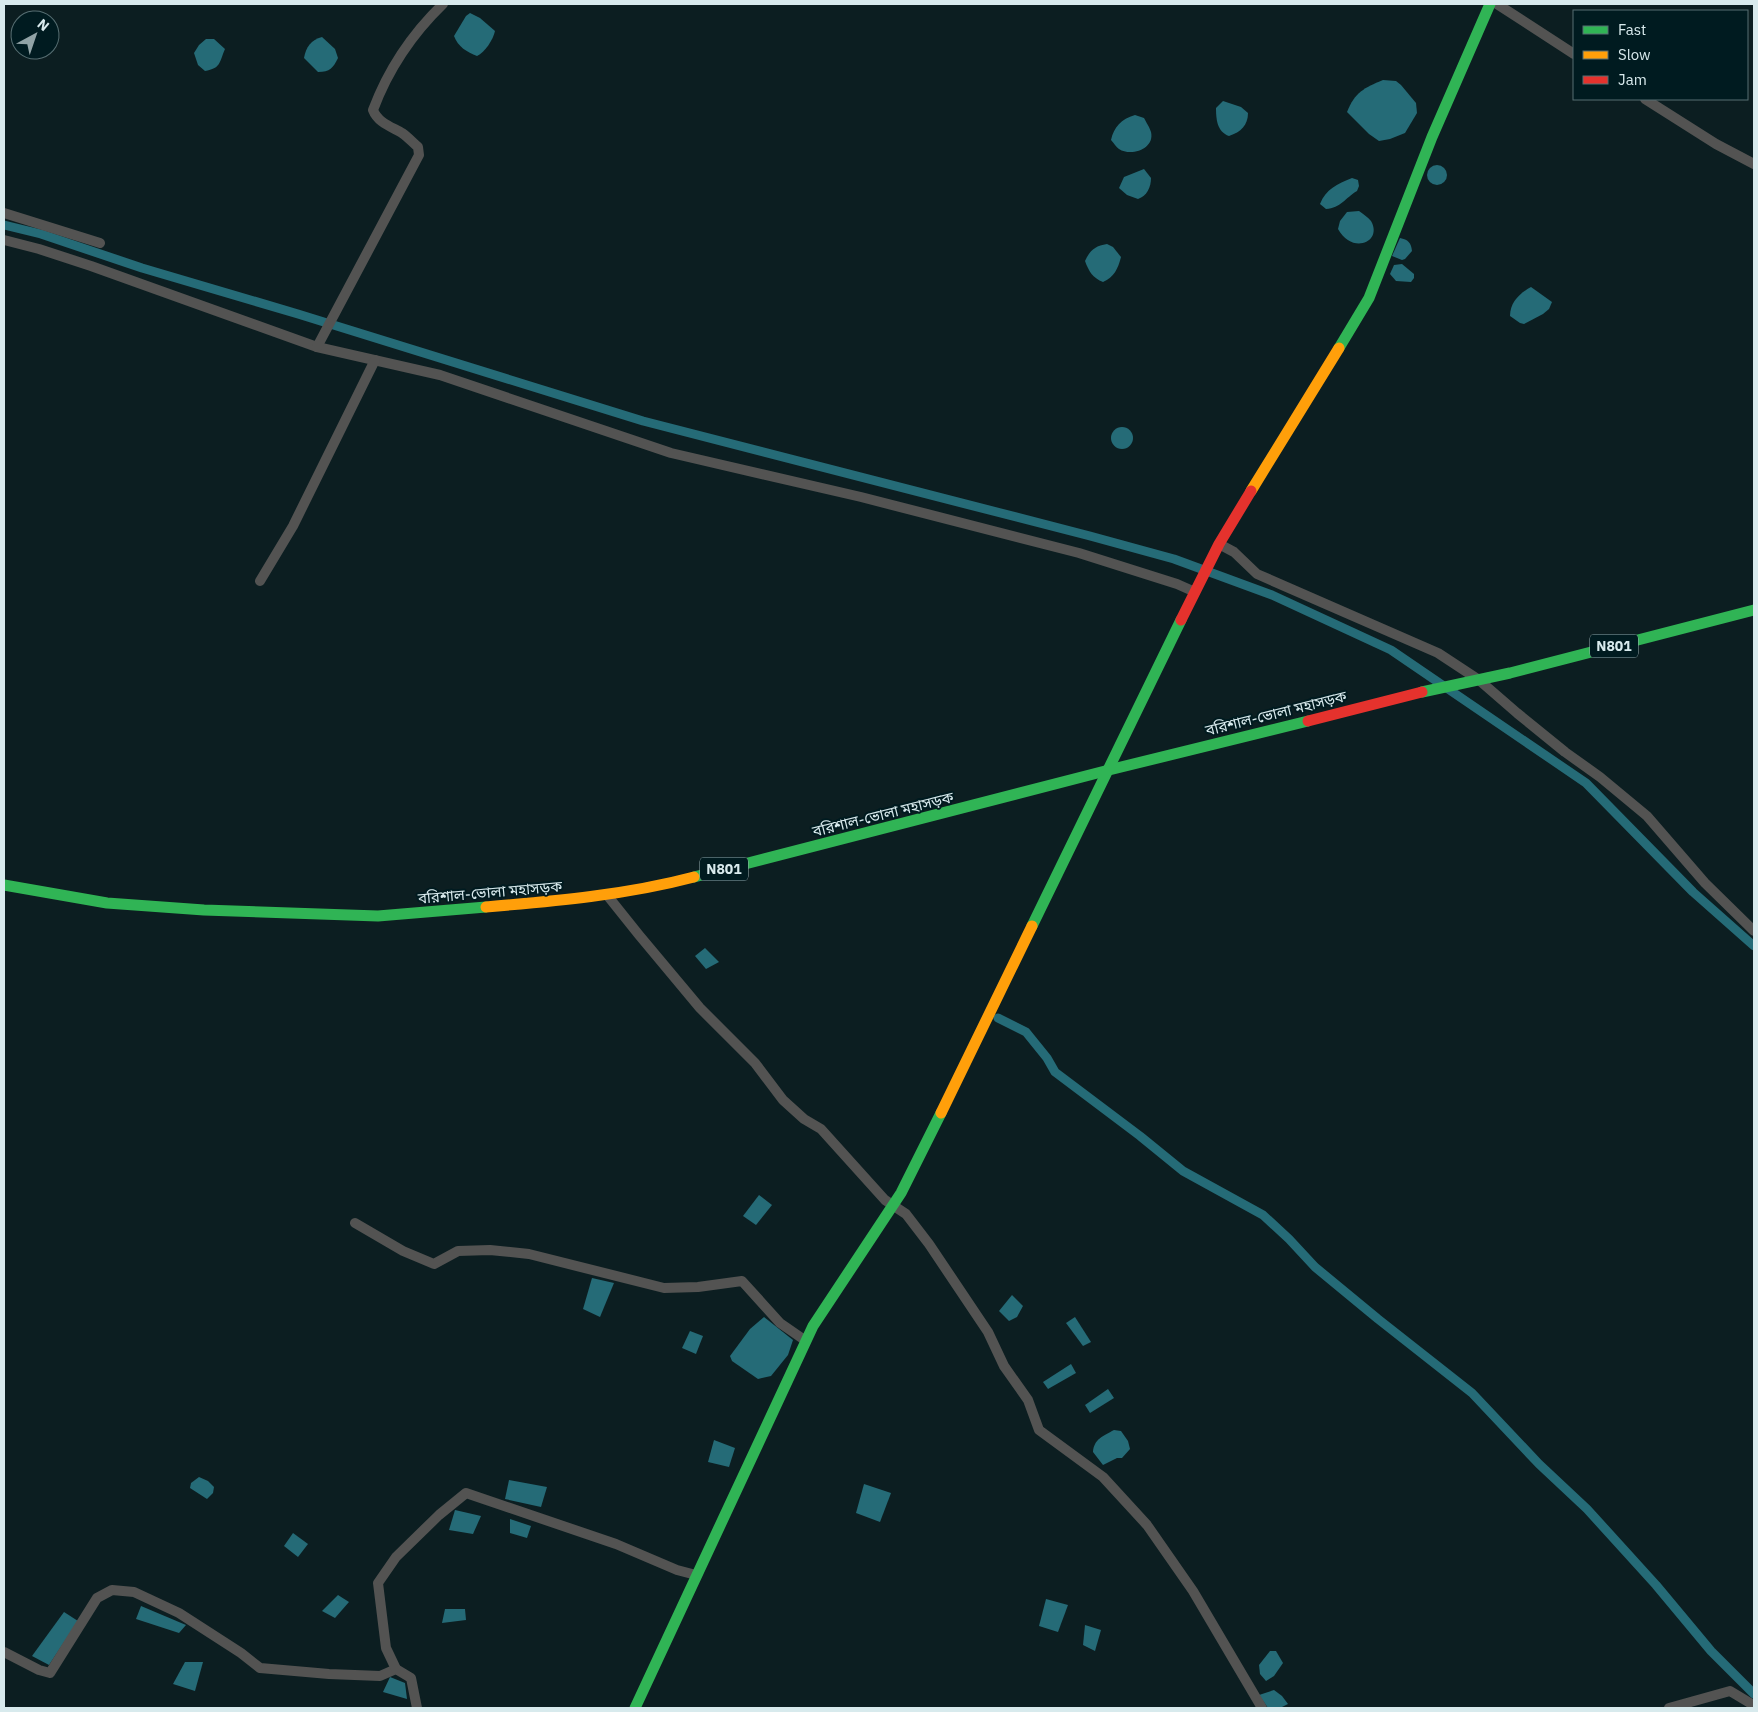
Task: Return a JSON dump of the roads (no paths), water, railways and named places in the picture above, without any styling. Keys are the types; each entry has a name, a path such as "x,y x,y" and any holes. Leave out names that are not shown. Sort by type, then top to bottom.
{"main road":[{"path":"634,1708 813,1326 901,1193 1208,565 1369,298 1432,137 1490,4"},
{"name":"বরিশাল-ভোলা মহাসড়ক","path":"4,885 107,903 204,910 378,916 571,900 607,895 669,884 1109,770 1754,610"}],"street":[{"path":"317,347 419,155 418,147 403,134 388,126 373,110 388,75 402,53 443,4"},
{"path":"1496,4 1573,53"},
{"path":"1647,100 1716,144 1754,164"},
{"path":"4,213 100,243"},
{"path":"4,240 91,266 317,347 440,375 671,453 861,497 1079,553 1177,584 1197,588"},
{"path":"260,581 293,526 376,360"},
{"path":"1219,544 1234,552 1257,574 1438,653 1476,680 1647,816 1705,883 1754,931"},
{"path":"607,895 700,1008 755,1063 784,1100 804,1119 821,1129 885,1200 906,1214 929,1244 988,1332 1004,1366 1028,1400 1039,1430 1103,1476 1147,1525 1193,1591 1262,1708"},
{"path":"355,1223 403,1251 434,1264 458,1251 490,1250 529,1254 664,1288 698,1287 742,1280 780,1323 806,1341"},
{"path":"417,1708 411,1678 396,1669 386,1648 378,1583 396,1557 439,1515 466,1493 616,1544 677,1570 696,1575"},
{"path":"4,1652 39,1670 50,1673 97,1598 112,1590 134,1592 179,1613 241,1653 260,1668 380,1676 396,1669"},
{"path":"1668,1708 1730,1691 1750,1703 1753,1708"}],"water":[{"path":"470,13 480,18 495,31 483,52 477,56 463,49 454,36 466,16"},
{"path":"322,37 335,49 338,58 331,69 318,72 304,58 310,44"},
{"path":"206,39 214,39 225,49 217,66 205,71 198,65 194,53"},
{"path":"1383,80 1396,81 1401,85 1416,103 1417,113 1405,133 1379,141 1369,134 1347,112 1357,95"},
{"path":"1223,101 1241,107 1248,113 1247,121 1243,127 1229,136 1222,131 1217,121 1216,108"},
{"path":"1135,115 1144,118 1150,130 1151,138 1146,147 1141,150 1135,152 1124,151 1118,148 1111,140 1112,135 1122,121"},
{"path":"1433,165 1441,165 1447,171 1447,179 1441,185 1433,185 1427,179 1427,171"},
{"path":"1144,169 1151,178 1149,188 1144,196 1138,199 1127,195 1119,188 1124,177"},
{"path":"1352,178 1358,180 1359,186 1357,191 1335,207 1326,209 1320,204 1325,194 1342,182"},
{"path":"1359,211 1371,221 1374,228 1370,240 1364,243 1351,242 1338,229 1340,221 1347,212"},
{"path":"1400,238 1409,242 1412,251 1402,260 1392,256"},
{"path":"1107,244 1113,247 1121,257 1115,272 1103,282 1092,274 1085,261 1093,249"},
{"path":"1402,264 1414,274 1411,282 1396,281 1390,274 1394,265"},
{"path":"1531,287 1552,302 1549,309 1543,314 1524,324 1510,316 1510,311 1516,298"},
{"path":"1122,427 1130,430 1133,438 1130,446 1122,449 1114,446 1111,438 1114,430"},
{"path":"705,948 719,962 706,969 695,956"},
{"path":"759,1195 772,1205 756,1225 743,1216"},
{"path":"592,1278 614,1283 600,1317 583,1309"},
{"path":"1012,1295 1023,1306 1017,1317 1009,1321 999,1311"},
{"path":"764,1317 793,1340 788,1355 771,1376 758,1379 732,1361 730,1356 750,1329"},
{"path":"1075,1317 1091,1342 1083,1346 1066,1323"},
{"path":"690,1331 703,1336 696,1354 682,1348"},
{"path":"1071,1364 1076,1373 1048,1389 1043,1382"},
{"path":"1108,1389 1114,1398 1090,1413 1085,1405"},
{"path":"1114,1430 1121,1431 1128,1441 1130,1449 1122,1458 1117,1458 1103,1465 1093,1452 1095,1444 1100,1438"},
{"path":"714,1440 735,1448 729,1467 708,1462"},
{"path":"199,1477 208,1481 214,1487 213,1493 207,1499 190,1488 191,1483"},
{"path":"509,1480 547,1487 541,1507 505,1499"},
{"path":"864,1484 891,1493 880,1522 856,1513"},
{"path":"455,1510 481,1516 473,1534 449,1530"},
{"path":"510,1519 531,1526 527,1538 510,1533"},
{"path":"293,1533 308,1544 298,1557 284,1546"},
{"path":"338,1595 349,1602 335,1618 322,1611"},
{"path":"1046,1599 1068,1605 1058,1632 1039,1626"},
{"path":"141,1606 186,1625 179,1633 136,1619"},
{"path":"445,1609 465,1609 466,1620 442,1623"},
{"path":"64,1612 78,1621 49,1665 32,1656"},
{"path":"1085,1625 1101,1630 1095,1651 1083,1645"},
{"path":"1270,1651 1276,1651 1283,1663 1274,1676 1266,1681 1260,1674 1259,1665"},
{"path":"185,1662 203,1662 195,1691 173,1684"},
{"path":"390,1677 405,1683 407,1699 383,1692"},
{"path":"1274,1690 1288,1704 1280,1708 1268,1708 1259,1695"}],"waterway":[{"path":"4,225 41,234 142,268 298,314 643,421 1174,559 1272,595 1391,650 1586,783 1693,892 1754,946"},
{"path":"998,1018 1026,1032 1047,1058 1055,1072 1183,1171 1263,1215 1315,1267 1472,1393 1539,1464 1587,1509 1656,1585 1711,1651 1754,1694"}]}
